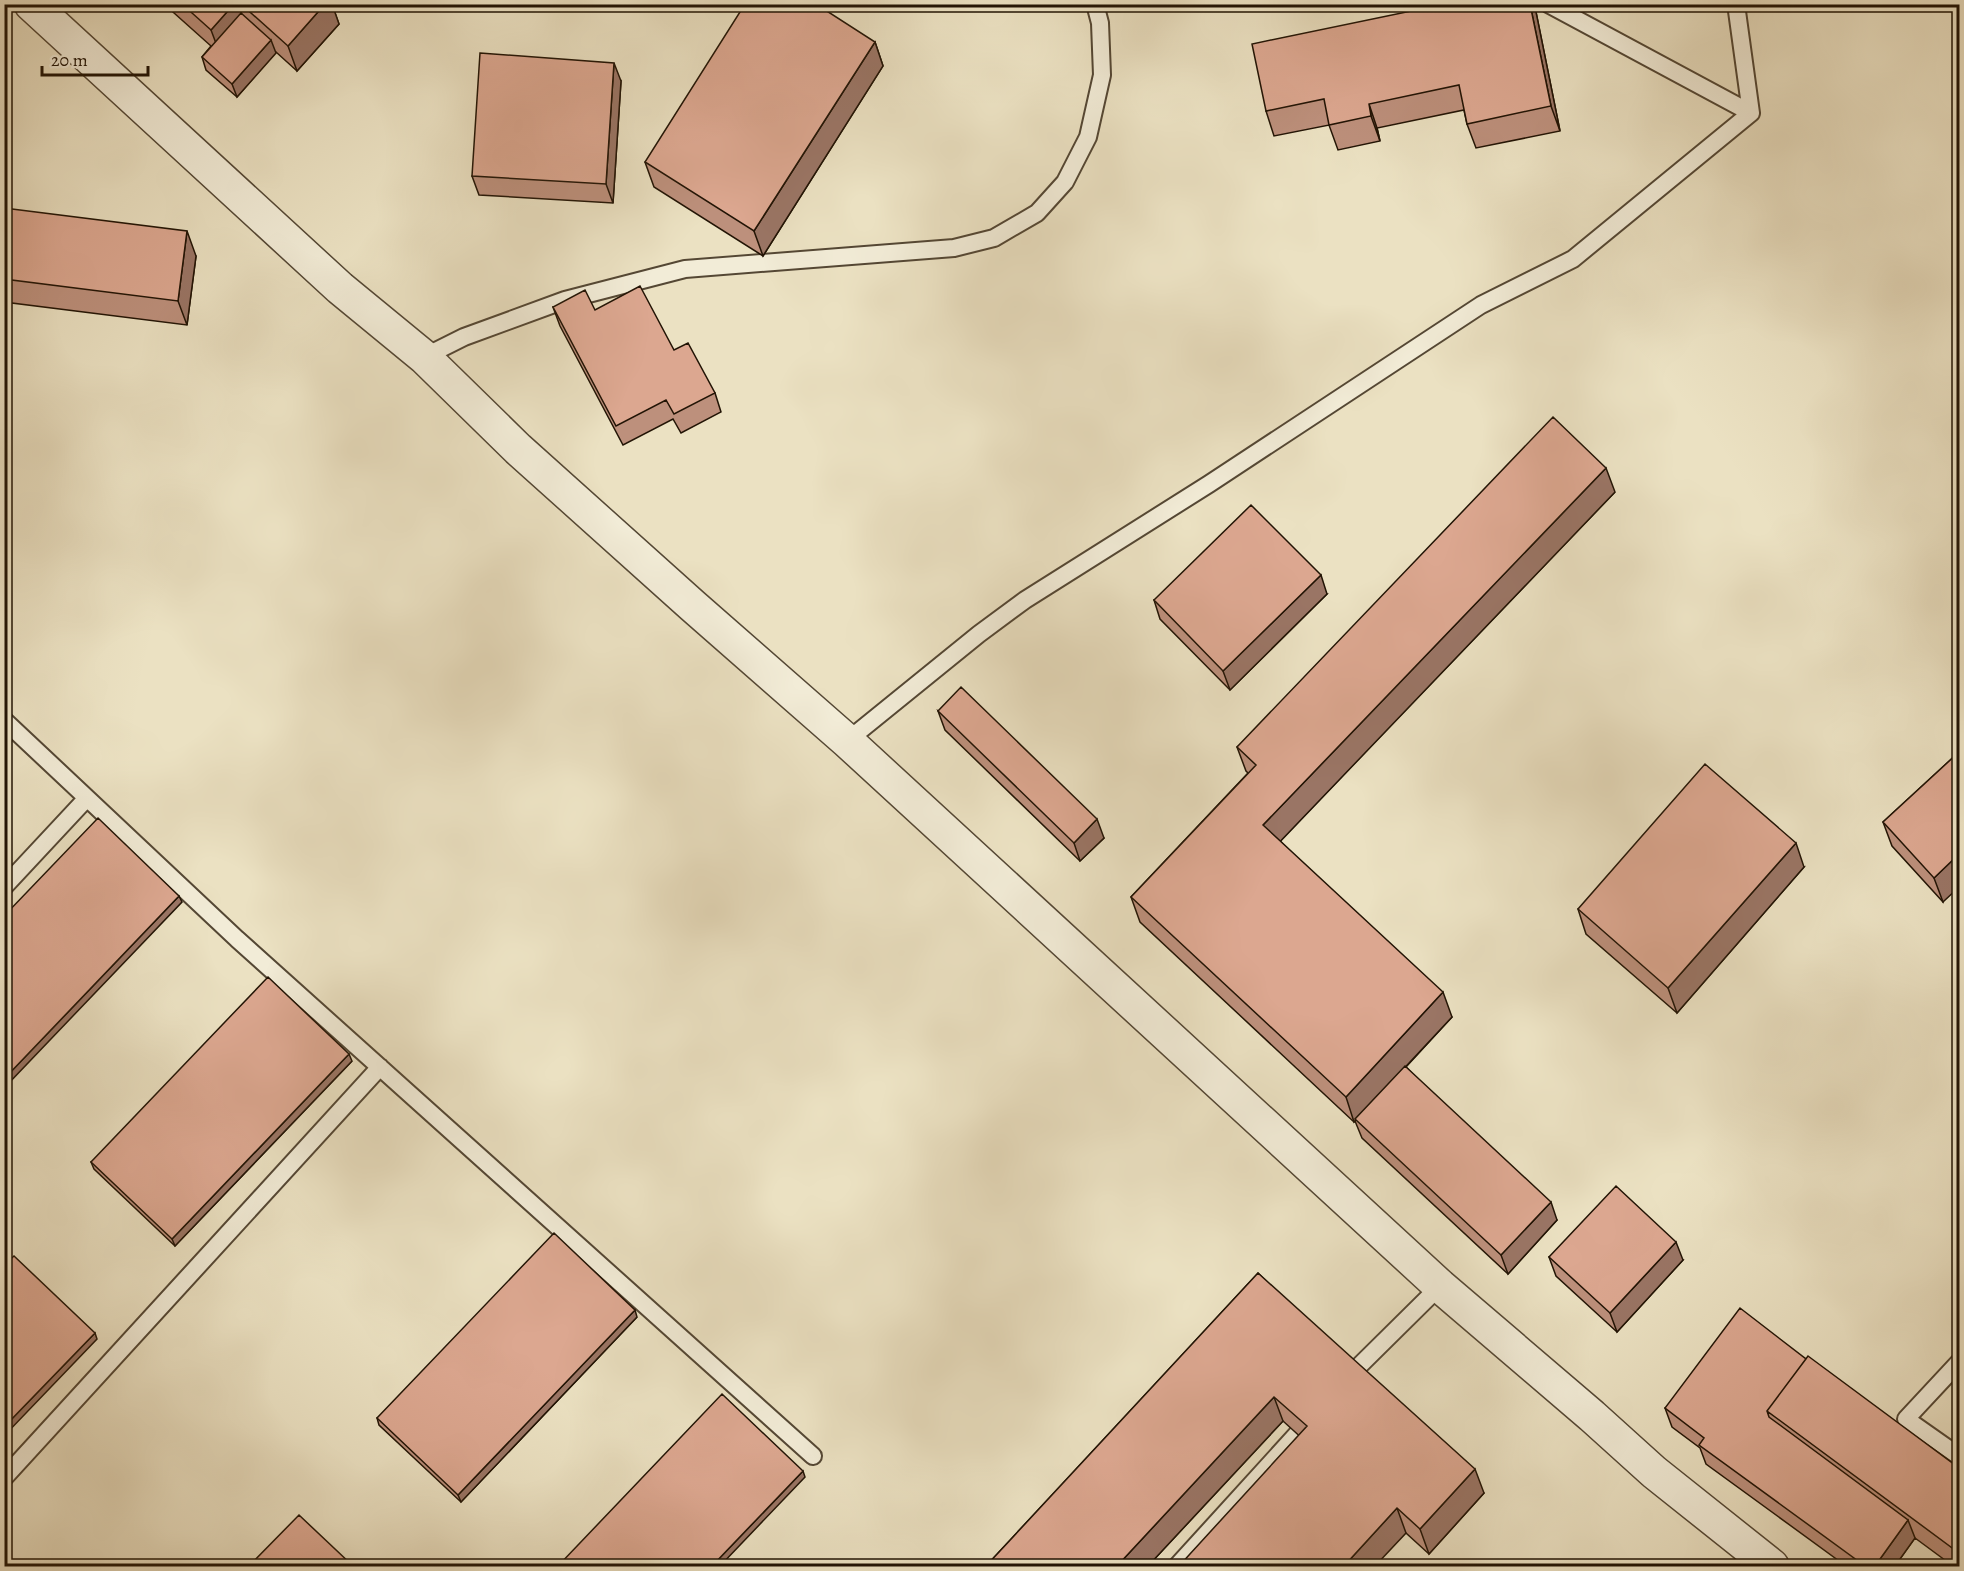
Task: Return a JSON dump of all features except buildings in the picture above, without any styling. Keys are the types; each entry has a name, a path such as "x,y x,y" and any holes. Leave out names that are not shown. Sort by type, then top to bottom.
{"street":[{"path":"31,4 340,288 424,357 518,449 847,741 1440,1287 1592,1416 1654,1472 1772,1566"}],"lane":[{"path":"424,357 464,337 565,300 685,269 954,248 993,238 1036,213 1051,198 1065,182 1088,137 1102,75 1100,23 1095,4"},
{"path":"1548,4 1750,113"},
{"path":"1736,4 1750,113"},
{"path":"847,741 979,634 1025,600 1218,477 1481,304 1573,259 1750,113"},
{"path":"4,720 243,945 813,1456"},
{"path":"4,887 87,798"},
{"path":"4,1478 380,1067"},
{"path":"1351,1374 1440,1287"},
{"path":"1959,1361 1906,1419 1959,1457"},
{"path":"1177,1566 1297,1434"}]}
